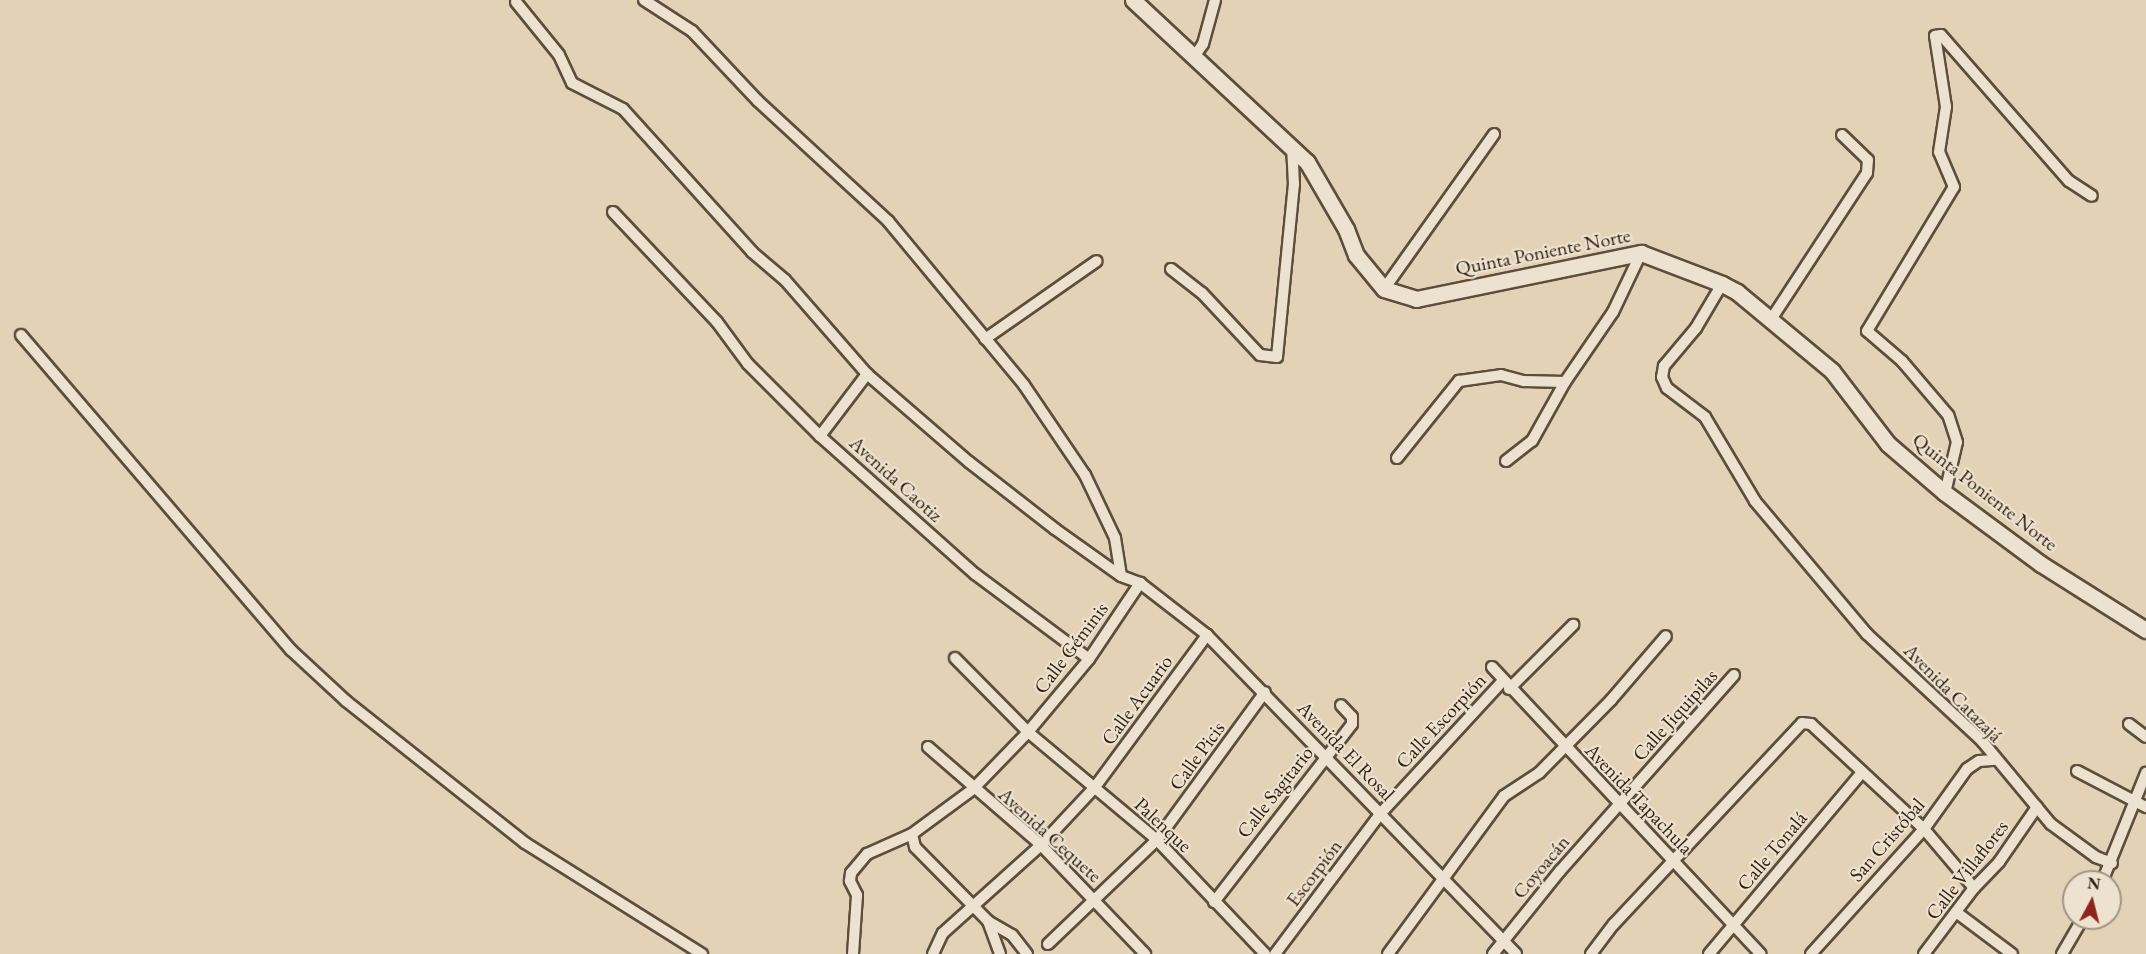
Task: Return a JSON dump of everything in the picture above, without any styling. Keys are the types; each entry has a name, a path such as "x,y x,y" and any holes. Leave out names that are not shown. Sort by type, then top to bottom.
{"street":[{"path":"644,0 692,31 758,100 888,221 1023,386 1085,475 1115,538 1121,576"},
{"path":"1133,0 1196,54 1292,147 1325,191 1356,255 1384,289 1494,134"},
{"path":"1196,54 1203,44 1215,0"},
{"name":"Avenida El Rosal","path":"516,2 559,55 572,83 623,109 752,252 784,280 867,374 969,462 1121,576 1140,583 1207,635 1265,692 1516,954"},
{"path":"1945,493 1957,442 1948,415 1902,361 1867,331 1954,187 1939,152 1946,107 1935,36 1941,35 2069,181 2092,196"},
{"path":"1770,321 1868,174 1868,160 1842,135"},
{"path":"1171,269 1202,293 1260,355 1272,359 1277,357 1294,184 1292,147"},
{"name":"Avenida Caotiz","path":"613,212 717,322 748,364 820,436 975,574 1089,659"},
{"path":"1506,461 1532,441 1565,382 1613,312 1641,252"},
{"name":"Quinta Poniente Norte","path":"1384,289 1416,299 1641,252 1722,284 1832,371 1888,444 1945,493 2041,564 2146,630"},
{"path":"985,339 1097,261"},
{"name":"Avenida Catazajá","path":"1722,284 1696,328 1664,366 1662,377 1667,388 1705,417 1755,501 1867,634 1982,741 1995,760 2051,824 2096,857 2112,863"},
{"path":"21,335 233,585 291,650 346,701 525,843 702,954"},
{"path":"820,436 867,374"},
{"path":"1398,458 1459,381 1501,375 1524,381 1565,382"},
{"name":"Calle Géminis","path":"853,954 857,894 850,880 851,873 867,854 912,834 973,789 1028,732 1089,659 1140,583"},
{"name":"Calle Escorpión","path":"1381,813 1506,685 1573,624"},
{"name":"Calle Acuario","path":"933,954 943,933 1041,845 1095,787 1207,635"},
{"path":"1388,954 1504,796 1539,773 1666,636"},
{"name":"Palenque","path":"955,658 1028,732 1157,840 1265,954"},
{"name":"Avenida Tapachula","path":"1492,667 1564,748 1734,923 1761,954"},
{"name":"Calle Jiquipilas","path":"1620,805 1734,675"},
{"name":"Calle Picis","path":"1048,944 1157,840 1265,692"},
{"name":"Calle Sagitario","path":"1214,902 1354,720 1341,705"},
{"path":"1591,954 1614,924 1806,722 1924,829 1974,888"},
{"path":"2129,724 2146,737"},
{"name":"Avenida Cequete","path":"928,747 973,789 1041,845 1145,954"},
{"name":"San Cristóbal","path":"1811,954 1924,829 1967,769 1979,761 1995,760"},
{"path":"2077,771 2134,804 2146,807"},
{"name":"Calle Tonalá","path":"1709,954 1862,772"},
{"path":"2108,870 2146,773"},
{"name":"Coyoacán","path":"1493,954 1620,805"},
{"name":"Calle Villaflores","path":"1924,954 1974,888 1999,862 2037,807"},
{"name":"Escorpión","path":"1275,954 1381,813"},
{"path":"912,834 915,847 988,921 1012,935 1027,954"},
{"path":"1956,912 2012,954"},
{"path":"988,921 1000,954"},
{"path":"2062,954 2076,930"}]}
